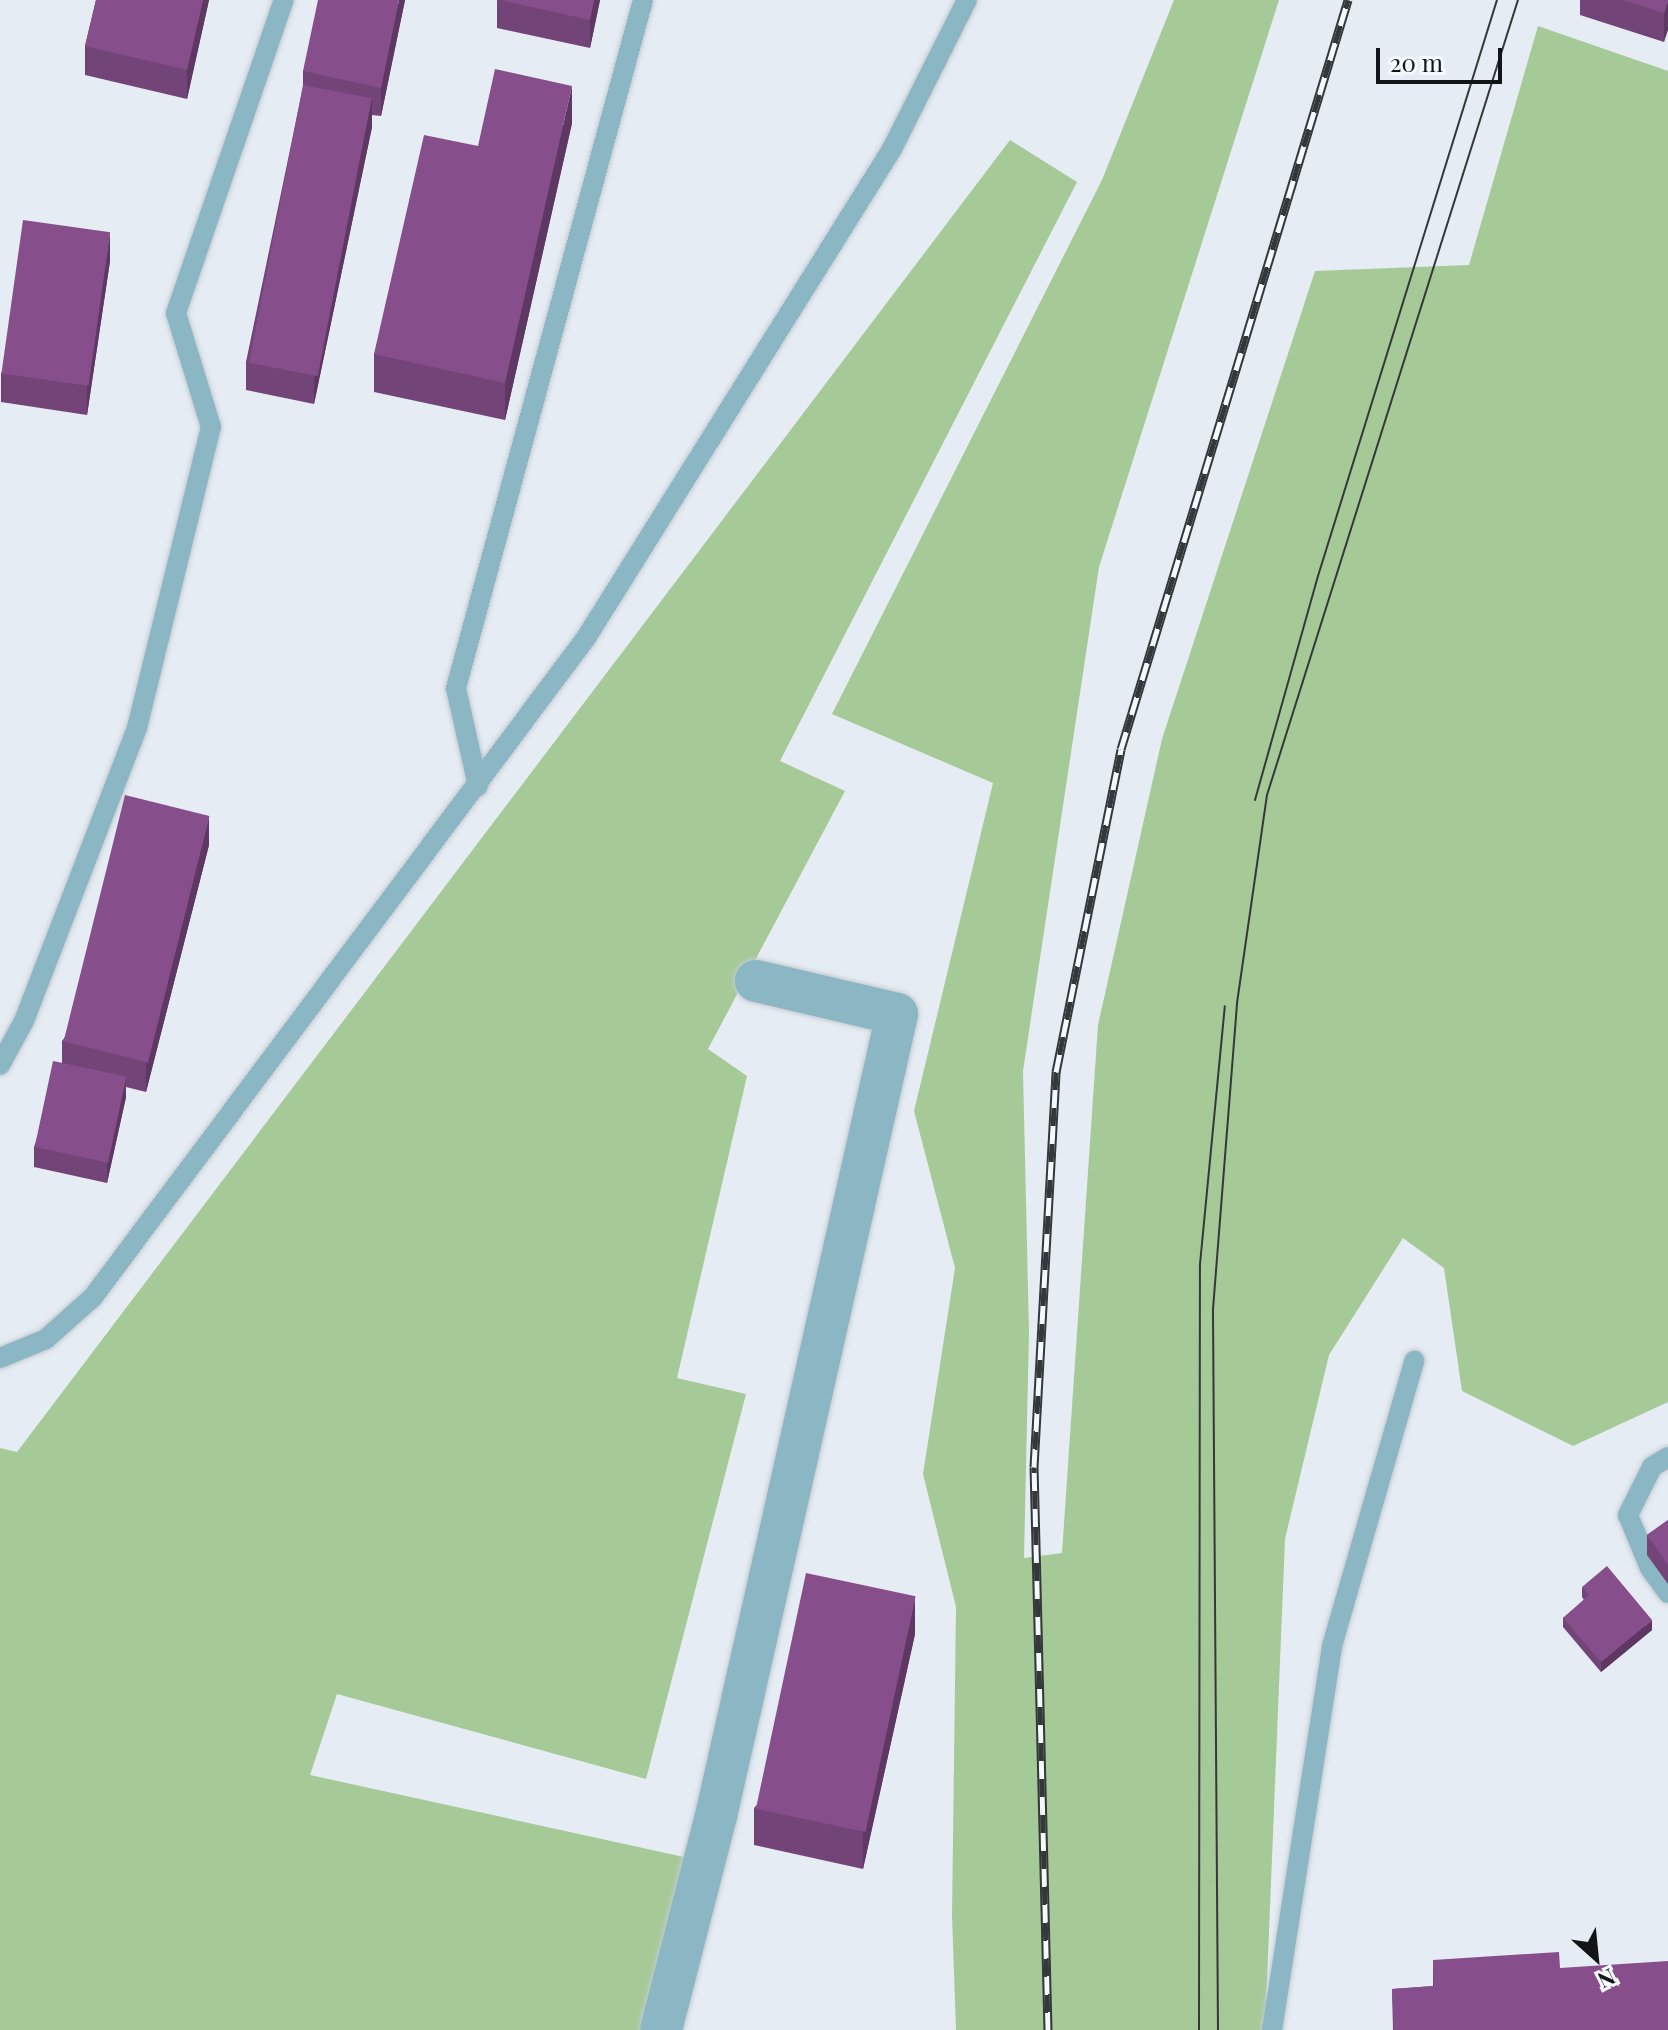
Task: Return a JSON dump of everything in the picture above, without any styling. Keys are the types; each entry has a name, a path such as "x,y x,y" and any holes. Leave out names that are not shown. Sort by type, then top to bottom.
{"street":[{"path":"661,2030 719,1801 897,1014 756,981"}],"lane":[{"path":"0,1065 24,1021 137,728 211,427 176,313 284,0"},
{"path":"478,786 456,688 643,0"},
{"path":"0,1358 46,1339 93,1297 586,638 867,189 967,0"},
{"path":"1272,2030 1332,1646 1414,1361"},
{"path":"1668,1457 1652,1467 1628,1515 1650,1568 1668,1593"}],"green space":[{"path":"1174,0 1279,0 1099,567 1023,1071 1029,1332 1024,1558 1062,1553 1098,1025 1162,739 1315,271 1469,265 1538,26 1668,71 1668,1402 1573,1446 1462,1391 1444,1268 1403,1238 1329,1355 1285,1539 1265,2030 956,2030 952,1916 956,1607 923,1474 955,1268 914,1111 993,783 832,714 1102,180"},
{"path":"1010,140 1077,182 780,761 845,791 708,1049 747,1076 677,1378 746,1394 646,1779 337,1694 310,1775 684,1857 641,2030 0,2030 0,1448 17,1452"}],"building":[{"path":"96,0 203,0 187,70 85,46"},
{"path":"318,0 399,0 381,88 303,71"},
{"path":"500,0 594,0 590,20"},
{"path":"1623,0 1668,0 1668,1 1664,13"},
{"path":"495,69 572,86 505,383 374,354 424,135 478,146"},
{"path":"303,85 372,98 318,376 249,363"},
{"path":"23,220 110,232 89,386 1,373"},
{"path":"125,795 209,816 148,1063 64,1041"},
{"path":"53,1061 126,1077 108,1163 35,1147"},
{"path":"1668,1520 1668,1565 1647,1535"},
{"path":"1607,1566 1652,1620 1601,1662 1563,1618 1589,1595 1582,1587"},
{"path":"806,1573 916,1596 865,1832 756,1809"},
{"path":"1559,1952 1560,1968 1668,1961 1668,2030 1394,2030 1392,1989 1434,1986 1433,1960"}],"tram line":[{"path":"1255,800 1318,576 1497,0"},
{"path":"1218,2030 1213,1309 1237,1003 1267,795 1518,0"},
{"path":"1199,2030 1200,1264 1225,1006"}],"railway":[{"path":"1048,2030 1034,1467 1056,1072 1121,749 1348,0"}]}
